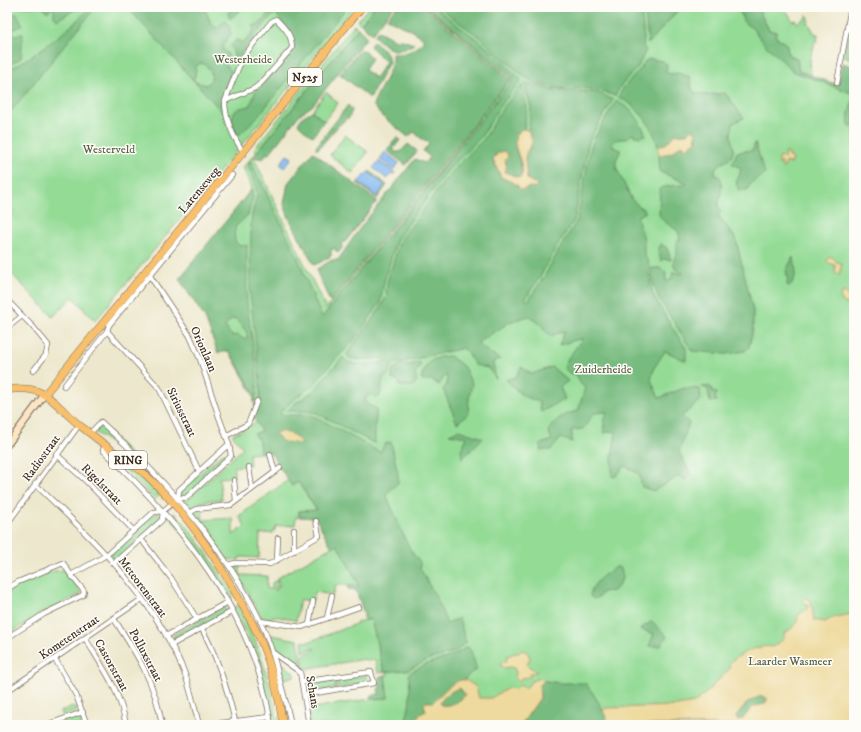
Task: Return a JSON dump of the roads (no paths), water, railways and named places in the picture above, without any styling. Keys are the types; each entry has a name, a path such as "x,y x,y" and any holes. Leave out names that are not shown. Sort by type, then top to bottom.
{"main road":[{"name":"Larenseweg","path":"43,397 362,7"},
{"name":"RING","path":"7,390 26,388 37,390 43,397 55,402 78,425 140,469 175,500 245,601 268,661 286,725"},
{"name":"RING","path":"280,706 283,725"}],"street":[{"path":"837,83 851,7"},
{"path":"225,101 255,88 292,48 292,38 282,24 276,19 271,22 243,57 225,101 225,114 227,120 239,146 244,152"},
{"name":"Larenseweg","path":"64,386 107,331 109,325 232,175"},
{"name":"Orionlaan","path":"150,276 190,336 200,359 230,444"},
{"path":"7,300 48,345 46,356 33,370"},
{"path":"7,328 22,316"},
{"name":"Siriusstraat","path":"107,331 159,388 200,471"},
{"path":"7,444 43,397"},
{"path":"226,436 248,424 257,402"},
{"path":"90,434 101,422 134,452 175,500 189,513 228,565 245,601 260,621 272,652 289,712 291,725"},
{"name":"Radiostraat","path":"7,524 78,425"},
{"path":"71,575 106,555 154,512 163,511 175,500 179,490 230,444"},
{"path":"175,500 186,498 231,456 230,444"},
{"path":"106,445 103,450 163,511 190,544 230,607 252,652 261,678 271,725"},
{"name":"Rigelstraat","path":"56,454 85,480 133,530"},
{"path":"270,454 275,472"},
{"path":"249,467 252,490"},
{"path":"189,513 196,509 231,505 280,468"},
{"path":"234,480 236,501"},
{"name":"Meteorenstraat","path":"35,484 75,522 114,563 142,599 172,645 192,697 199,725"},
{"path":"114,563 162,520 163,511"},
{"path":"228,565 235,563 270,564 320,536 316,521"},
{"path":"294,530 294,551"},
{"path":"276,560 278,538"},
{"path":"141,539 171,578 197,618"},
{"path":"7,589 30,576 64,563 71,575 84,591 83,595 44,614 7,638"},
{"path":"327,618 332,595"},
{"name":"Kometenstraat","path":"7,691 142,599"},
{"path":"166,636 197,618 245,601"},
{"path":"309,625 313,601"},
{"path":"260,621 302,627 359,606"},
{"path":"172,645 202,629 230,607"},
{"name":"Polluxstraat","path":"114,619 139,658 150,681 159,709 162,725"},
{"path":"202,629 222,673 228,690 235,721"},
{"name":"Castorstraat","path":"85,638 114,686 124,712 126,725"},
{"name":"Schans","path":"272,652 300,672 309,725"},
{"path":"55,659 76,694 88,725"},
{"path":"302,682 371,672 374,683 304,695"},
{"path":"46,725 83,712"},
{"path":"205,725 270,716"}],"water":[{"path":"385,152 399,163 394,170 380,159"},
{"path":"287,155 292,158 284,168 280,164"},
{"path":"379,161 395,173 393,175 391,174 387,179 373,168"},
{"path":"368,172 385,185 377,197 358,182"}],"park label":[{"name":"Westerheide","path":"243,59"},
{"name":"Westerveld","path":"109,149"},
{"name":"Zuiderheide","path":"603,369"},
{"name":"Laarder Wasmeer","path":"790,661"}]}
